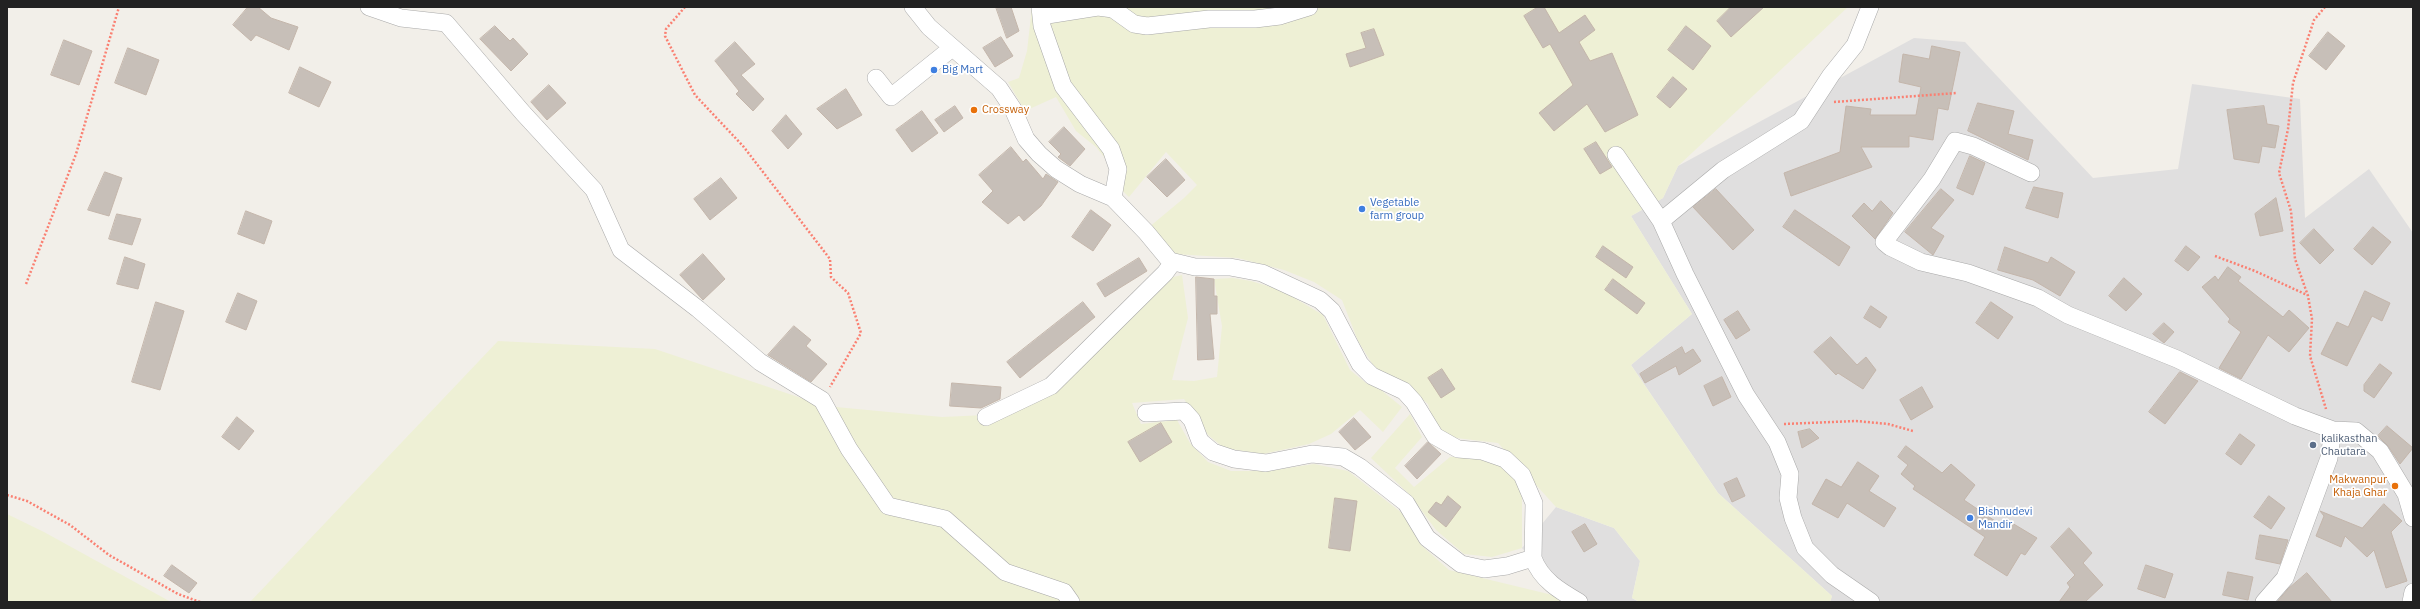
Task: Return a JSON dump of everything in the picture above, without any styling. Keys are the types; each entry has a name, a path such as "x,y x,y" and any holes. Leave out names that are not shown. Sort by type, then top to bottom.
{"street":[{"path":"369,7 401,18 446,23 523,113 594,190 621,250 698,309 760,362 822,400 849,448 888,506 945,520 1005,572 1064,592 1071,602"},
{"path":"913,7 929,27 999,88 1013,109 1026,139 1039,154 1056,169 1074,180 1113,198 1173,262 1195,267 1230,267 1262,273 1320,300 1332,311 1360,364 1372,376 1404,391 1414,402 1435,436 1458,449 1497,454 1506,459 1522,475 1534,503 1533,558 1536,565 1552,586 1579,602"},
{"path":"1113,198 1118,169 1111,148 1063,86 1042,26 1041,11 1098,7 1113,9 1134,24 1146,26 1209,18 1254,19 1280,16 1309,7"},
{"path":"1661,221 1723,170 1801,121 1831,75 1855,45 1870,7"},
{"path":"876,78 891,97 952,48"},
{"path":"2031,173 1973,146 1955,141 1932,179 1884,242 1890,247 1921,262 1968,273 2038,298 2068,315 2177,359 2295,416 2333,430 2356,431 2380,451 2406,494 2413,518"},
{"path":"1616,155 1661,221 1685,274 1746,394 1777,442 1790,474 1788,498 1793,518 1805,548 1832,575 1871,602"},
{"path":"986,417 1051,386 1165,273 1173,262"},
{"path":"1146,414 1184,411 1192,420 1200,441 1213,452 1234,459 1266,463 1312,454 1343,457 1360,467 1406,503 1427,538 1461,564 1484,568 1507,566 1533,558"},
{"path":"2264,602 2285,578 2329,458 2333,430"},
{"path":"2411,602 2413,592"}],"path":[{"path":"26,284 76,154 119,7"},
{"path":"685,7 666,29 665,36 695,95 743,146 830,259 831,277 848,293 861,334 822,400"},
{"path":"2325,7 2314,20 2293,83 2288,129 2279,172 2291,211 2295,259 2308,296 2312,319 2310,356 2333,430"},
{"path":"1812,104 1957,94"},
{"path":"2215,256 2255,271 2308,296"},
{"path":"1768,428 1789,423 1856,421 1888,424 1913,431"},
{"path":"7,495 27,501 70,525 110,555 178,594 200,602"}],"shaded area":[{"path":"1914,38 1965,42 2093,178 2178,169 2192,84 2300,99 2305,218 2369,169 2413,233 2413,602 1830,602 1832,596 1718,493 1631,365 1692,314 1631,216 1663,198 1678,166"},
{"path":"1556,507 1614,528 1640,561 1632,598 1639,602 1572,602 1522,548"}],"green space":[{"path":"1032,7 1848,7 1678,166 1663,198 1631,216 1692,314 1631,365 1718,493 1832,596 1830,602 1640,602 1632,598 1640,561 1614,528 1556,507 1498,443 1448,437 1435,428 1428,404 1406,385 1387,377 1373,365 1358,341 1342,300 1314,282 1284,270 1238,258 1175,254 1148,228 1197,185 1166,152 1129,197 1115,184 1112,167 1096,147 1076,131 1056,97 1025,111 1008,82 1019,78 1027,51"},
{"path":"1182,275 1188,318 1172,380 1194,381 1217,377 1222,326 1214,279 1233,278 1251,281 1281,290 1323,315 1350,370 1366,383 1381,390 1402,407 1383,432 1360,410 1331,434 1309,444 1263,454 1224,448 1208,435 1184,399 1132,403 1141,424 1177,420 1190,443 1208,462 1231,471 1269,471 1314,464 1348,471 1402,513 1421,545 1449,570 1569,599 1572,602 250,602 498,341 655,349 825,406 942,417 1007,414 1169,278"},
{"path":"1410,414 1422,437 1395,468 1414,487 1450,457 1488,456 1522,484 1522,548 1492,557 1464,554 1436,530 1411,496 1371,458"},
{"path":"7,514 44,532 171,602 7,602"}],"building":[{"path":"248,7 258,7 271,18 298,27 289,50 256,35 251,41 233,25"},
{"path":"996,7 1011,7 1019,31 1007,38"},
{"path":"1538,7 1544,7 1559,33 1585,15 1595,30 1579,42 1590,61 1612,53 1638,115 1605,132 1587,104 1554,131 1539,113 1573,85 1550,44 1543,48 1524,16"},
{"path":"1731,7 1764,7 1731,37 1717,21"},
{"path":"495,26 510,41 513,38 528,54 511,71 480,39"},
{"path":"1686,26 1711,46 1693,70 1668,50"},
{"path":"1374,29 1384,55 1350,67 1346,54 1366,48 1361,33"},
{"path":"2328,32 2345,46 2326,70 2309,56"},
{"path":"1001,37 1013,56 995,67 983,48"},
{"path":"64,40 92,51 79,85 51,75"},
{"path":"735,42 755,64 741,75 764,99 753,111 736,94 739,91 715,61"},
{"path":"1932,46 1960,52 1948,110 1938,108 1933,140 1909,136 1909,147 1861,147 1872,167 1791,196 1784,173 1840,152 1846,106 1871,109 1870,115 1916,115 1921,87 1899,82 1903,54 1929,59"},
{"path":"128,48 159,60 146,95 115,83"},
{"path":"300,67 331,82 319,107 289,93"},
{"path":"1673,77 1687,89 1670,108 1657,97"},
{"path":"549,85 566,103 547,120 531,102"},
{"path":"846,89 862,115 837,129 817,109"},
{"path":"1978,103 2014,111 2008,134 2033,140 2028,160 1968,131"},
{"path":"955,106 963,118 944,132 935,120"},
{"path":"2264,106 2267,124 2279,126 2275,148 2262,146 2259,163 2234,159 2227,110"},
{"path":"922,111 938,133 912,152 896,130"},
{"path":"786,115 802,134 788,149 772,131"},
{"path":"1064,127 1085,149 1070,166 1058,157 1061,154 1049,142"},
{"path":"1596,142 1612,167 1600,174 1584,149"},
{"path":"1011,147 1023,162 1026,159 1043,179 1046,174 1058,182 1041,206 1024,221 1019,215 1008,224 982,202 993,191 979,175"},
{"path":"1970,156 1985,163 1973,195 1957,188"},
{"path":"1166,159 1185,180 1167,197 1147,177"},
{"path":"105,172 122,178 109,216 88,210"},
{"path":"721,178 737,198 710,220 694,199"},
{"path":"2034,187 2063,193 2058,218 2026,208"},
{"path":"1716,189 1754,230 1733,250 1693,207"},
{"path":"1941,189 1954,200 1931,228 1944,236 1933,255 1905,232"},
{"path":"2276,198 2283,231 2260,236 2255,214"},
{"path":"1881,201 1893,213 1875,239 1852,216 1864,203 1872,211"},
{"path":"1091,210 1111,225 1093,251 1072,237"},
{"path":"1795,210 1850,247 1839,266 1783,227"},
{"path":"246,211 272,221 264,244 238,234"},
{"path":"117,214 141,219 132,245 109,239"},
{"path":"2373,227 2391,242 2372,265 2354,249"},
{"path":"2314,229 2334,250 2320,264 2300,243"},
{"path":"1603,246 1633,267 1626,278 1596,257"},
{"path":"2186,246 2200,257 2188,271 2175,261"},
{"path":"2005,247 2048,263 2051,257 2075,272 2060,296 2033,280 1998,270"},
{"path":"703,254 725,279 703,300 680,275"},
{"path":"125,257 145,264 138,289 117,284"},
{"path":"1139,258 1147,271 1105,297 1097,284"},
{"path":"2228,267 2241,277 2238,281 2283,317 2289,310 2309,328 2289,352 2268,335 2241,379 2219,368 2241,332 2228,322 2230,319 2202,287 2215,276 2218,280"},
{"path":"1196,277 1214,279 1214,296 1217,296 1217,314 1210,314 1214,359 1198,360"},
{"path":"2124,278 2142,294 2126,311 2109,296"},
{"path":"1613,279 1645,303 1637,314 1605,290"},
{"path":"2365,291 2390,303 2382,321 2372,316 2347,366 2321,354 2337,322 2348,327"},
{"path":"238,293 257,301 246,330 226,322"},
{"path":"156,302 184,311 160,390 132,382"},
{"path":"1083,302 1095,317 1020,378 1007,362"},
{"path":"1991,302 2013,317 1998,339 1976,323"},
{"path":"1871,306 1887,317 1880,328 1864,318"},
{"path":"1738,311 1750,330 1736,339 1724,320"},
{"path":"2164,323 2174,332 2164,343 2153,334"},
{"path":"794,326 811,340 806,346 827,364 811,382 768,355"},
{"path":"1831,337 1857,365 1866,357 1876,370 1863,389 1838,373 1836,375 1814,352"},
{"path":"1682,347 1685,354 1693,349 1701,361 1679,375 1676,366 1645,383 1640,374"},
{"path":"2380,364 2392,373 2374,398 2364,391 2364,385"},
{"path":"1442,369 1455,389 1441,398 1428,378"},
{"path":"2180,372 2198,381 2165,424 2149,412"},
{"path":"1722,377 1731,397 1713,406 1704,386"},
{"path":"952,383 1001,387 1000,399 981,408 950,406"},
{"path":"1922,387 1933,407 1911,420 1900,400"},
{"path":"237,417 254,431 239,450 222,437"},
{"path":"1354,418 1371,437 1355,450 1339,432"},
{"path":"1161,423 1172,442 1140,462 1128,442"},
{"path":"2387,426 2413,448 2400,464 2388,446 2378,436"},
{"path":"1810,429 1819,438 1802,448 1798,432"},
{"path":"2240,434 2255,445 2241,465 2226,454"},
{"path":"1428,442 1441,454 1417,479 1405,466"},
{"path":"1906,446 1942,473 1951,464 1975,485 1964,500 2004,527 2007,520 2037,538 2025,555 2021,553 2007,576 1974,555 1985,537 1913,489 1915,486 1901,474 1908,465 1898,457"},
{"path":"1858,462 1879,476 1869,491 1896,508 1884,527 1847,503 1838,518 1812,504 1826,479 1841,487"},
{"path":"1737,478 1745,496 1732,502 1724,484"},
{"path":"1448,496 1461,507 1446,527 1428,512 1436,502 1441,505"},
{"path":"2269,496 2285,508 2271,529 2254,517"},
{"path":"1335,498 1357,501 1350,551 1329,548"},
{"path":"2384,504 2402,521 2391,532 2407,581 2386,588 2374,550 2367,557 2345,536 2341,547 2316,536 2324,516 2320,511 2362,528"},
{"path":"1585,524 1597,544 1584,552 1572,532"},
{"path":"2069,528 2092,553 2083,563 2103,585 2085,602 2059,602 2070,587 2067,583 2075,575 2051,547"},
{"path":"2260,535 2288,540 2280,564 2256,559"},
{"path":"172,565 197,583 189,593 164,576"},
{"path":"2146,565 2173,574 2165,598 2138,589"},
{"path":"2228,572 2253,577 2248,600 2223,595"},
{"path":"2307,573 2332,602 2277,602 2288,589"}],"place":[{"name":"Big Mart","path":"934,70"},
{"name":"Crossway","path":"974,110"},
{"name":"Vegetable farm group","path":"1362,209"},
{"name":"kalikasthan Chautara","path":"2313,445"},
{"name":"Makwanpur Khaja Ghar","path":"2395,486"},
{"name":"Bishnudevi Mandir","path":"1970,518"}]}
